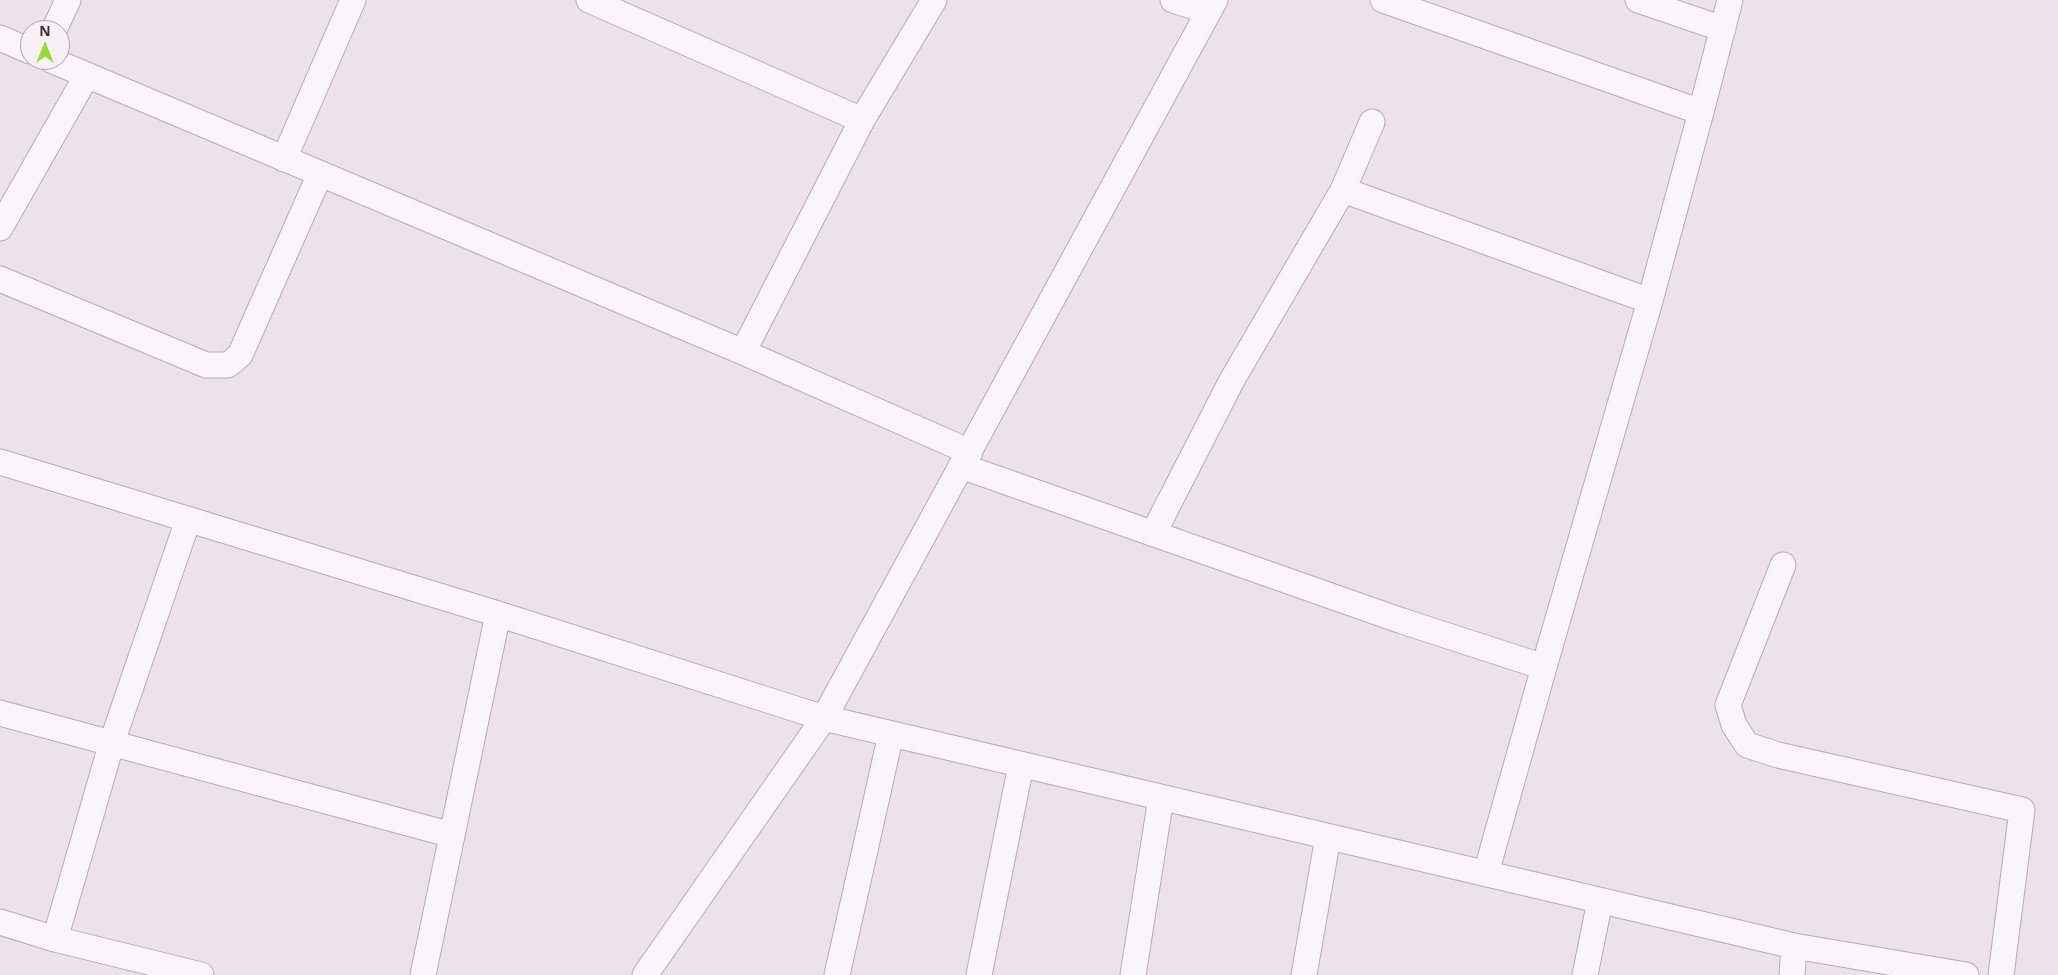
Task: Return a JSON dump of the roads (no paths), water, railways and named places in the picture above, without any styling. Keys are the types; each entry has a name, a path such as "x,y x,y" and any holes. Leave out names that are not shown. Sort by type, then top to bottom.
{"street":[{"path":"59,20 68,0"},
{"path":"284,159 354,0"},
{"path":"589,0 862,120"},
{"path":"743,352 862,120 934,0"},
{"path":"645,975 824,718 1211,6 1174,0"},
{"path":"1383,0 1701,112"},
{"path":"1638,0 1723,29"},
{"path":"1486,874 1650,302 1730,0"},
{"path":"0,38 20,47"},
{"path":"70,68 743,352 966,459 1153,534 1402,621 1544,667"},
{"path":"0,228 87,75"},
{"path":"1153,534 1232,380 1344,190 1372,122"},
{"path":"0,279 206,365 228,365 240,355 320,174"},
{"path":"1344,190 1650,302"},
{"path":"0,462 498,614 824,718 1794,946 1966,975"},
{"path":"55,939 112,742 188,520"},
{"path":"1783,565 1728,705 1734,725 1747,745 1778,755 2022,810 2001,975"},
{"path":"424,975 498,614"},
{"path":"0,713 452,835"},
{"path":"837,975 891,734"},
{"path":"979,975 1021,765"},
{"path":"1133,975 1161,798"},
{"path":"1304,975 1328,837"},
{"path":"1585,975 1600,900"},
{"path":"0,922 55,939 201,975"},
{"path":"1792,975 1794,946"}]}
